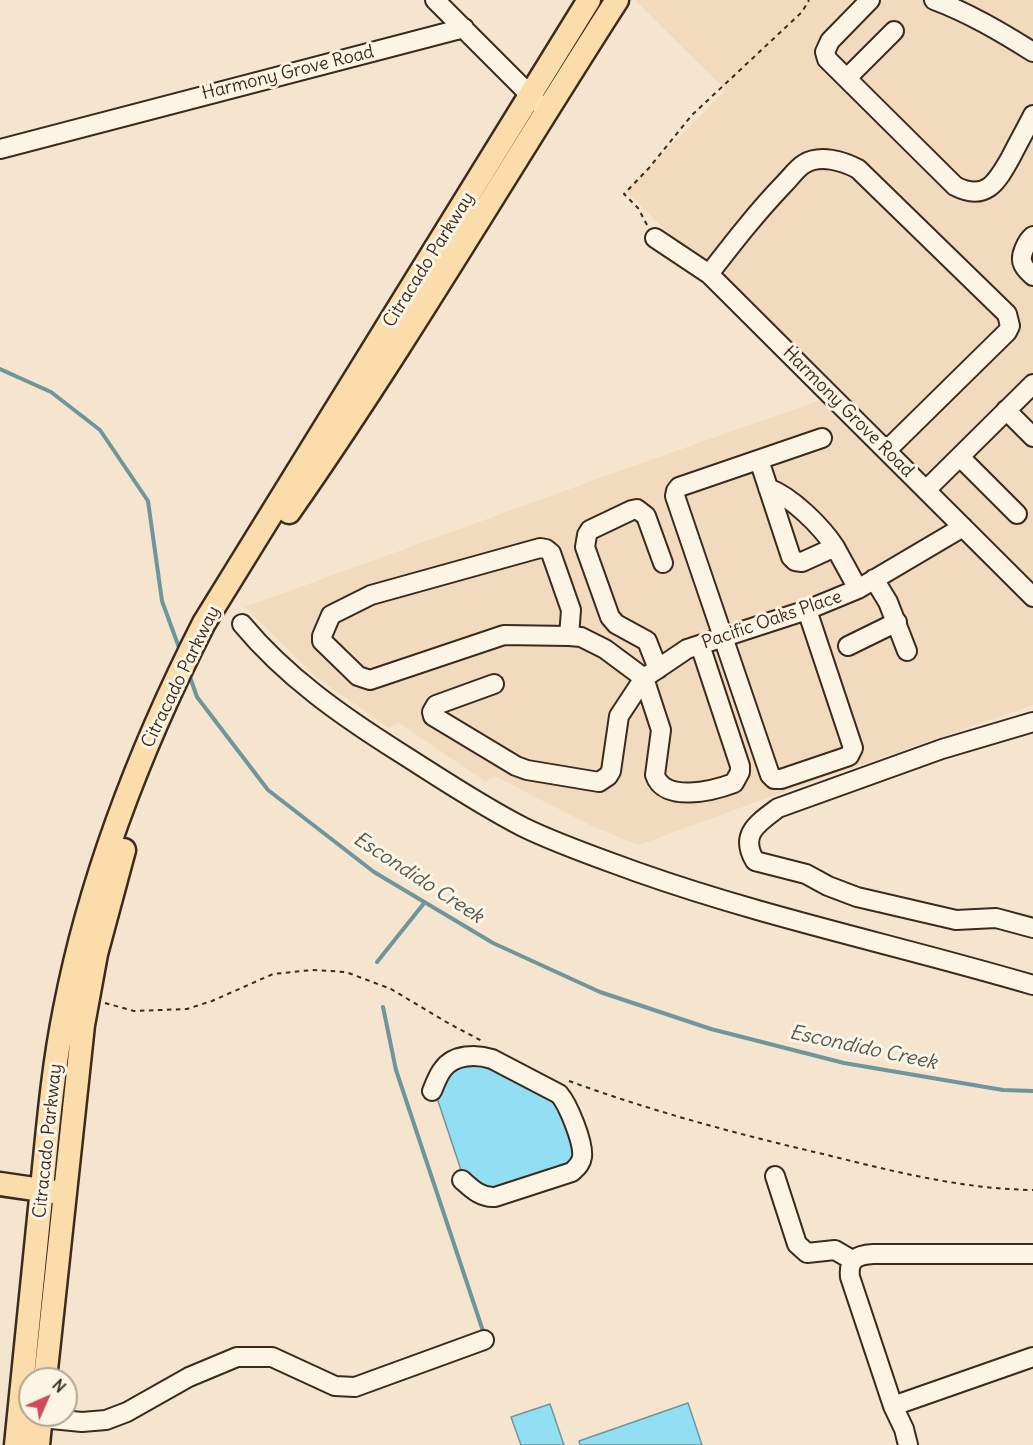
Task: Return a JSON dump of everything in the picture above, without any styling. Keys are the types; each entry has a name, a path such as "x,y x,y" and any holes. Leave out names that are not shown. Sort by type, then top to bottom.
{"main road":[{"name":"Citracado Parkway","path":"46,1367 61,1031 73,973 105,860 136,791 166,734 210,628 388,365 538,103 589,0"},
{"name":"Citracado Parkway","path":"538,103 616,0"},
{"path":"0,1184 53,1192"},
{"name":"Citracado Parkway","path":"16,1445 53,1192"},
{"path":"38,1445 40,1427"}],"street":[{"path":"435,0 538,103"},
{"path":"870,0 826,46 827,59 955,186 973,192 990,187 999,178 1033,115"},
{"path":"934,0 974,17 1033,52"},
{"name":"Harmony Grove Road","path":"0,148 464,28"},
{"path":"847,78 894,32"},
{"path":"709,274 767,202 804,164 818,160 832,160 846,162 858,169 1007,314 1010,326 1007,332 887,450"},
{"path":"1033,236 1028,240 1022,260 1023,265 1033,276"},
{"name":"Harmony Grove Road","path":"655,238 709,274 1033,597"},
{"path":"927,490 1033,384"},
{"path":"1006,410 1033,437"},
{"path":"807,610 853,748 849,756 781,779 774,779 770,775 675,496 679,488 822,438"},
{"path":"960,457 1017,514"},
{"path":"759,460 791,557 795,561 802,562 835,548"},
{"path":"768,488 788,498 829,538 866,584 888,603 908,651"},
{"path":"663,563 646,516 638,509 590,530 587,535 585,547 610,617 616,624 647,641 660,730 655,775 657,782 670,791 705,792 734,783 740,772 740,766 700,645"},
{"name":"Pacific Oaks Place","path":"651,673 687,649 807,610 866,584 963,527"},
{"path":"569,636 568,601 551,553 540,548 371,595 332,615 322,641 358,676 370,680 504,635 580,637 651,673"},
{"path":"848,646 897,622"},
{"path":"242,624 264,650 329,704 451,785 525,827 581,851 679,887 1033,985"},
{"path":"494,684 436,705 432,712 433,716 516,766 527,770 599,782 608,776 610,771 619,716 651,673"},
{"path":"1033,722 942,749 778,808 756,824 751,833 748,849 755,861 806,874 828,886 857,897 956,920 996,918 1033,928"},
{"path":"432,1090 443,1069 454,1061 474,1055 492,1059 559,1094 566,1104 581,1143 582,1157 579,1166 572,1172 495,1197 477,1193 462,1180"},
{"path":"775,1176 797,1244 807,1253 835,1250 852,1260"},
{"path":"908,1445 850,1277 849,1268 852,1260 859,1255 873,1254 1033,1254"},
{"path":"78,1422 106,1420 127,1412 189,1377 237,1356 272,1357 335,1386 355,1387 484,1340"},
{"path":"893,1406 1033,1357"}],"path":[{"path":"655,238 638,208 624,194 649,168 692,115 802,12 809,0"}],"shaded area":[{"path":"635,0 1033,0 1033,705 639,845 594,827 494,776 486,782 399,723 389,728 316,677 245,607 832,396 626,191 726,90"}],"water":[{"path":"469,1058 554,1093 577,1141 572,1166 497,1192 463,1176 435,1092 443,1072"},
{"path":"688,1403 702,1445 580,1445 579,1441"},
{"path":"550,1404 564,1445 521,1445 511,1417"}],"waterway":[{"name":"Escondido Creek","path":"0,369 51,392 100,430 148,501 162,601 181,653"},
{"name":"Escondido Creek","path":"189,674 197,697 268,790 374,872 493,943 600,992 711,1029 844,1063 1003,1090 1033,1091"},
{"path":"377,962 425,902"},
{"path":"383,1007 396,1070 483,1331"}]}
